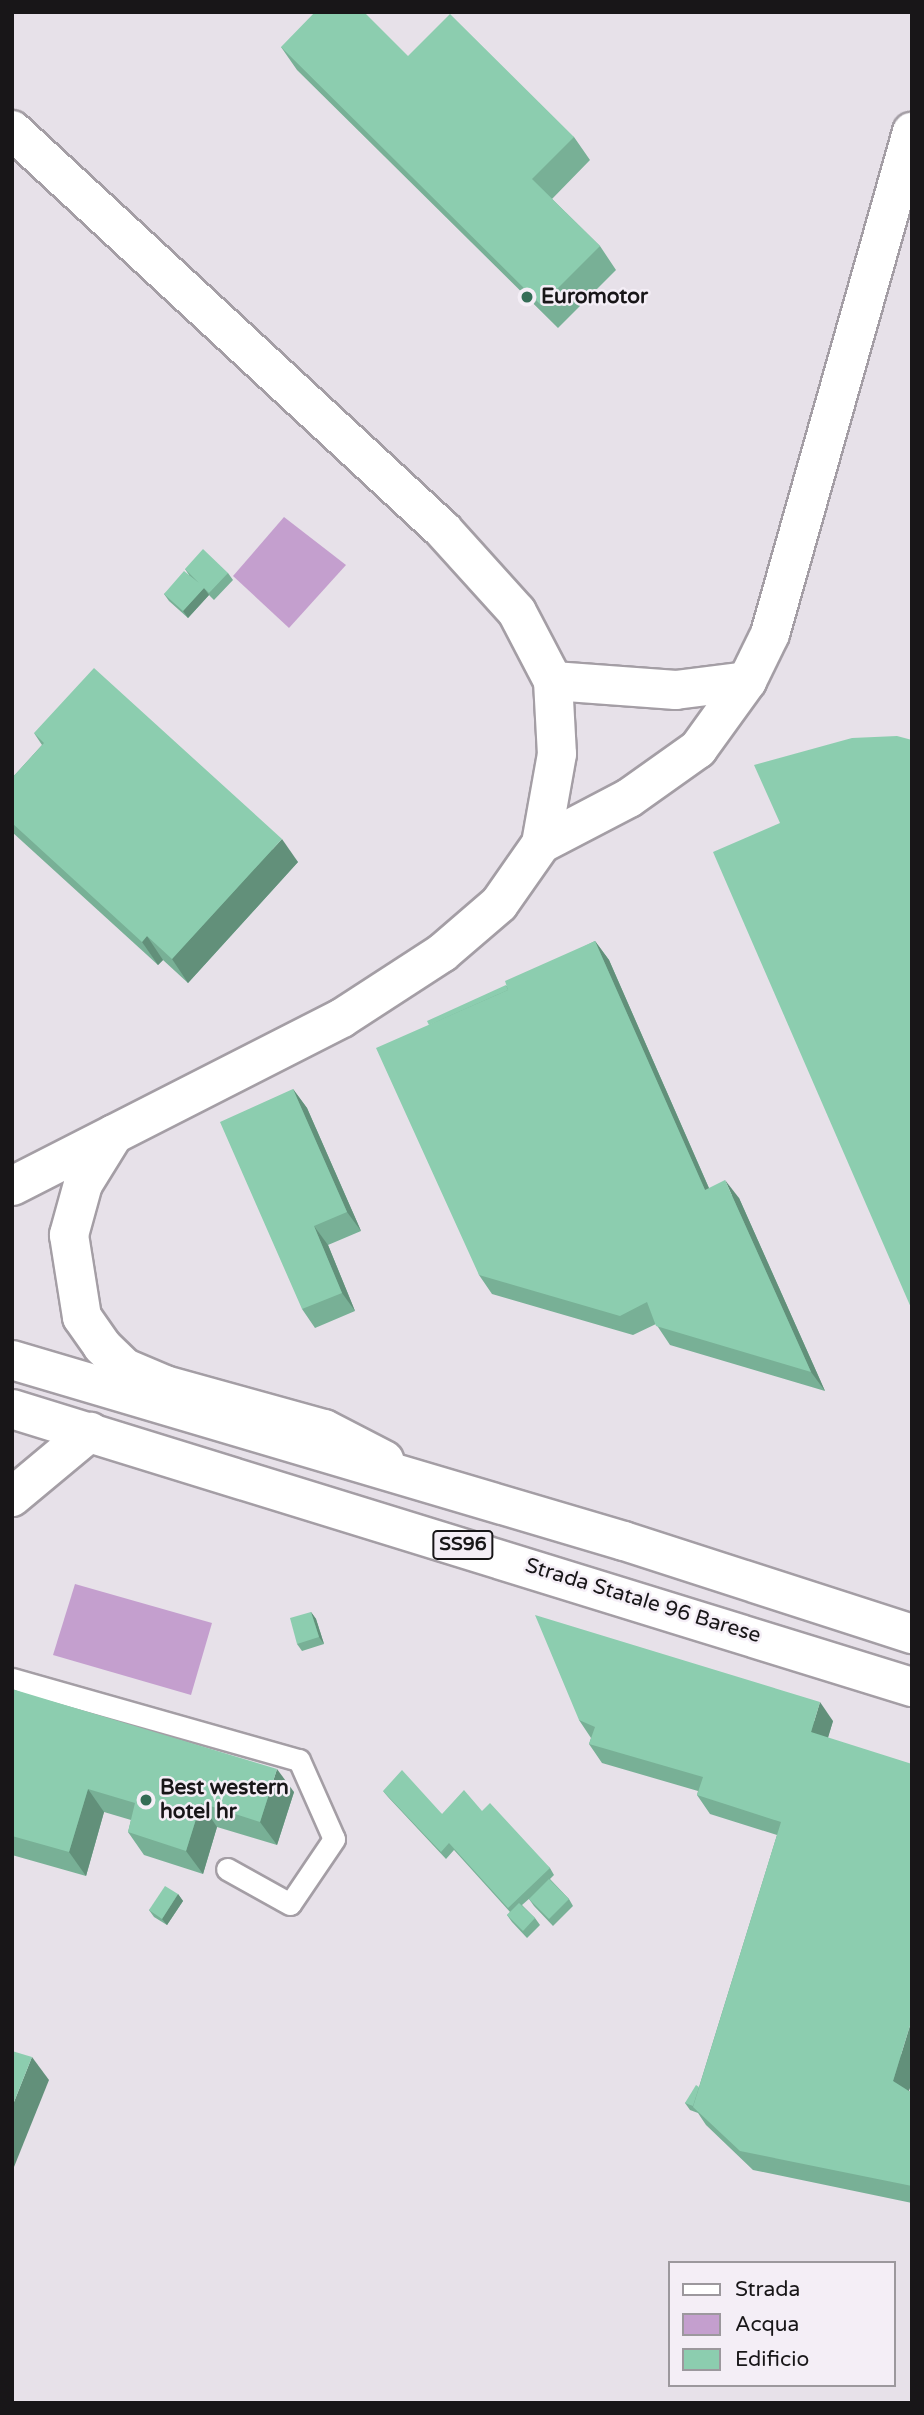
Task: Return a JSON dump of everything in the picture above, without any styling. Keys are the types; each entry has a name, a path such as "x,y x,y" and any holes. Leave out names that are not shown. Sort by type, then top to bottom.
{"street":[{"path":"12,130 443,530 517,612 553,681 557,754 541,844 499,904 442,953 342,1018 12,1186"},
{"path":"541,844 629,798 698,749 747,681 770,634 912,132"},
{"path":"553,681 676,690 747,681"},
{"path":"115,1133 83,1184 69,1235 82,1317 102,1346 125,1368 165,1385 324,1429 421,1479"},
{"name":"SS96","path":"12,1360 421,1479 912,1634"},
{"name":"Strada Statale 96 Barese","path":"12,1409 912,1687"},
{"path":"12,1497 90,1432"}],"lane":[{"path":"12,1679 299,1760 334,1839 290,1904 227,1869"}],"water":[{"path":"284,517 346,565 289,628 233,576"},
{"path":"75,1584 212,1623 191,1695 53,1655"}],"building":[{"path":"315,12 364,12 408,56 450,14 574,137 532,179 600,246 541,305 281,47"},
{"path":"203,549 228,573 209,593 204,588 183,611 164,594 184,571 199,583 185,569"},
{"path":"94,668 282,839 172,959 147,936 142,942 12,823 12,778 44,743 34,733"},
{"path":"897,736 912,740 912,1310 713,852 780,823 754,765 852,738"},
{"path":"595,941 705,1190 725,1180 811,1372 656,1326 647,1302 620,1316 479,1275 376,1048 508,990 505,981"},
{"path":"506,985 508,990 429,1025 427,1021"},
{"path":"293,1089 347,1212 314,1226 342,1293 302,1309 220,1122"},
{"path":"311,1612 319,1637 297,1644 290,1618"},
{"path":"535,1615 820,1702 811,1732 912,1764 912,2019 893,2081 912,2093 912,2186 740,2151 693,2107 781,1822 697,1795 703,1777 589,1744 595,1727 579,1720"},
{"path":"12,1689 277,1769 260,1822 201,1803 186,1851 128,1832 135,1803 88,1789 69,1852 12,1836"},
{"path":"402,1770 442,1814 464,1790 482,1811 490,1803 550,1868 508,1908 449,1843 441,1852 383,1791"},
{"path":"549,1879 569,1899 549,1919 529,1899"},
{"path":"165,1886 178,1894 162,1919 149,1910"},
{"path":"519,1903 535,1918 523,1931 507,1915"},
{"path":"12,2051 32,2057 12,2107"},
{"path":"696,2085 699,2087 693,2106 685,2103"}],"place":[{"name":"Euromotor","path":"527,297"},
{"name":"Best western hotel hr","path":"146,1800"}]}
